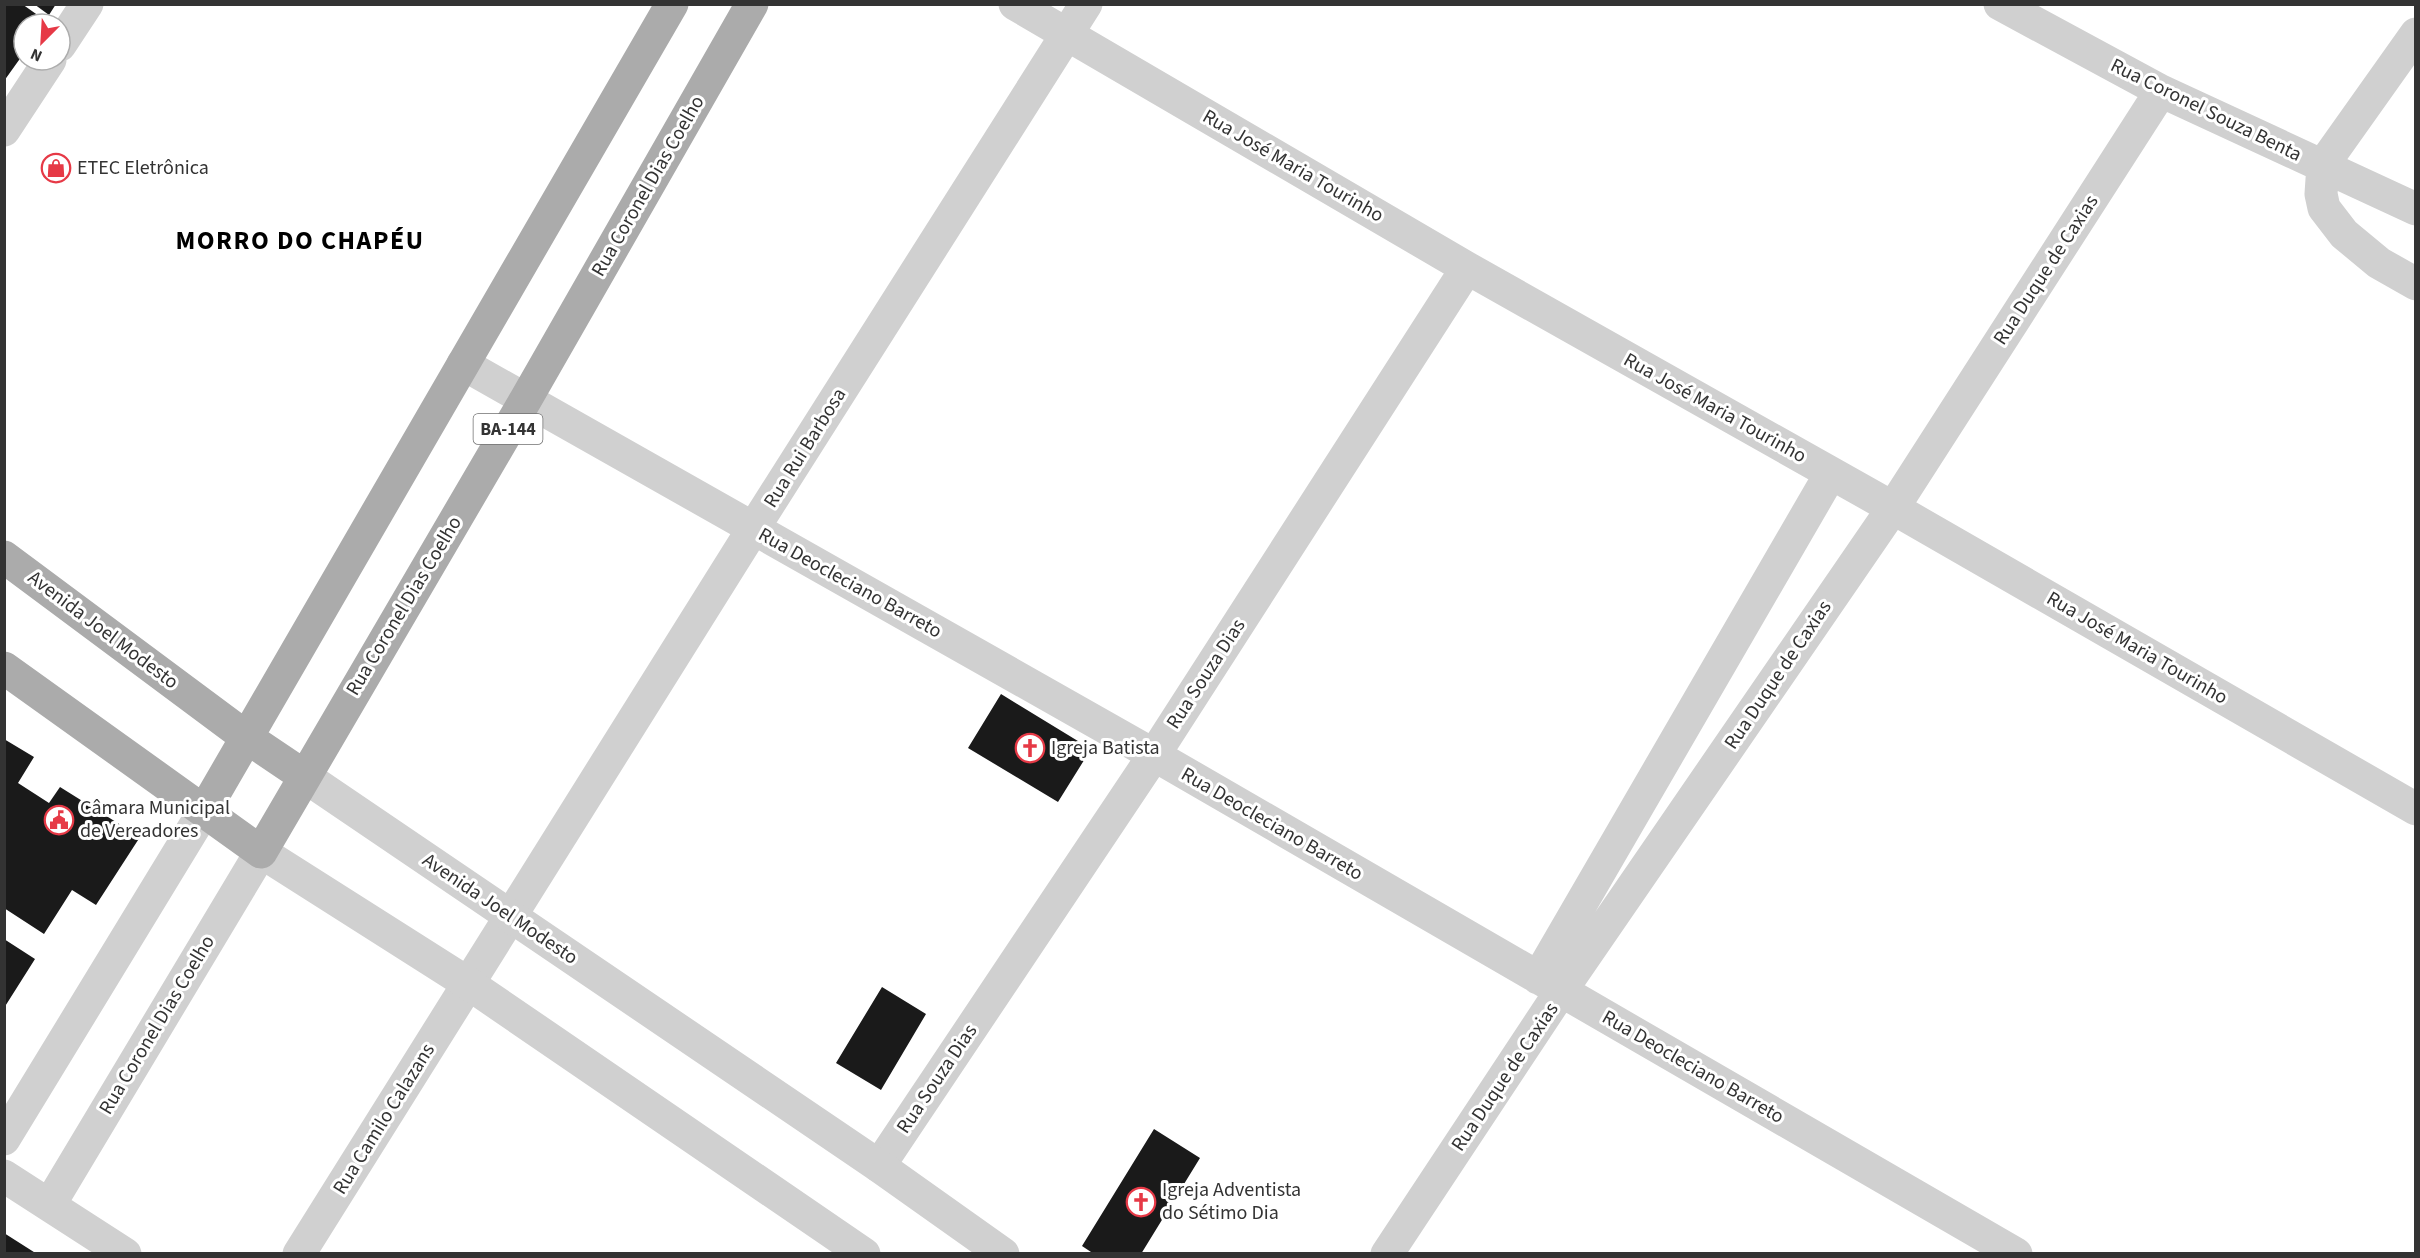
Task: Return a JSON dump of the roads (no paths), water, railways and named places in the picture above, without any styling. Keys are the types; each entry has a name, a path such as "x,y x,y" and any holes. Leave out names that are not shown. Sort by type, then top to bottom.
{"main road":[{"path":"204,811 672,4"},
{"name":"Rua Coronel Dias Coelho","path":"261,852 526,399 743,8"},
{"name":"Avenida Joel Modesto","path":"4,557 246,737 304,776"},
{"path":"4,668 261,852"}],"street":[{"path":"72,27 87,4"},
{"name":"Rua José Maria Tourinho","path":"1015,4 1467,268 1893,508 2415,809"},
{"name":"Rua Rui Barbosa","path":"469,984 753,529 1086,4"},
{"name":"Rua Coronel Souza Benta","path":"2000,4 2161,91 2415,209"},
{"path":"2415,34 2323,165 2321,194 2324,208 2344,234 2379,263 2415,284"},
{"path":"4,130 42,72"},
{"name":"Rua Duque de Caxias","path":"1387,1254 1550,985 1893,508 2161,91"},
{"name":"Rua Souza Dias","path":"879,1166 1154,755 1467,268"},
{"name":"Rua Deocleciano Barreto","path":"463,364 1154,755 2016,1254"},
{"path":"1550,985 1831,473"},
{"name":"Avenida Joel Modesto","path":"304,776 879,1166 1003,1254"},
{"path":"4,1139 204,811"},
{"path":"261,852 469,984 864,1254"},
{"name":"Rua Coronel Dias Coelho","path":"50,1204 261,852"},
{"name":"Rua Camilo Calazans","path":"308,1250 469,984"},
{"path":"4,1176 50,1204 92,1244 125,1254"}],"place":[{"name":"ETEC Eletrônica","path":"56,168"},
{"name":"Igreja Batista","path":"1030,748"},
{"name":"Câmara Municipal de Vereadores","path":"59,820"},
{"name":"Igreja Adventista do Sétimo Dia","path":"1141,1202"}],"district":[{"name":"MORRO DO CHAPÉU","path":"300,240"}]}
